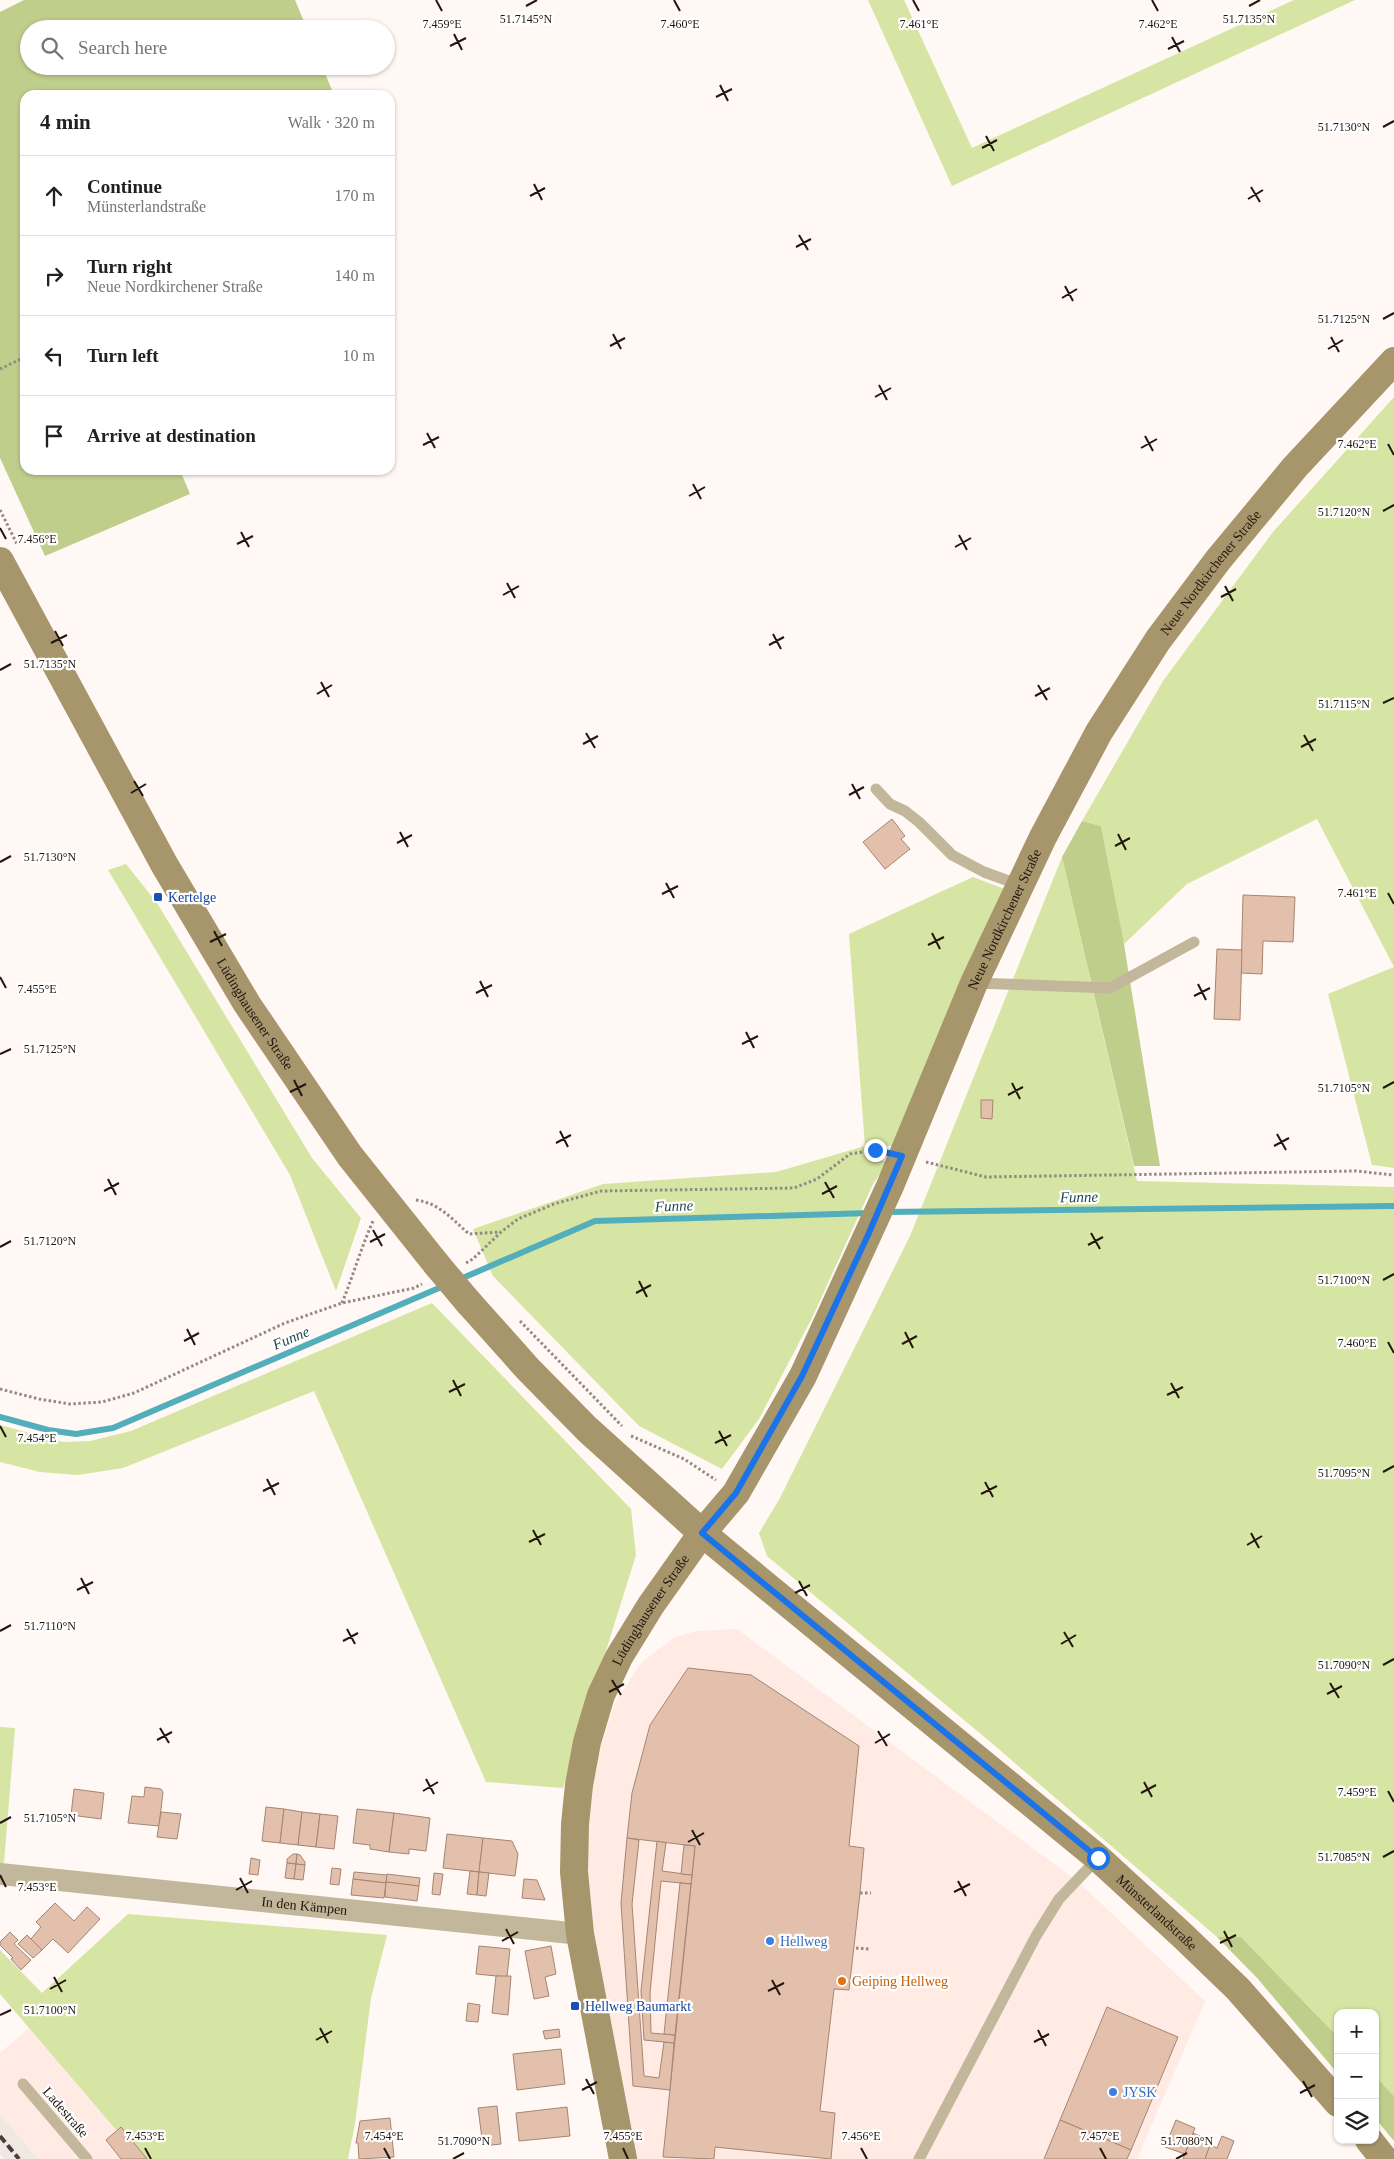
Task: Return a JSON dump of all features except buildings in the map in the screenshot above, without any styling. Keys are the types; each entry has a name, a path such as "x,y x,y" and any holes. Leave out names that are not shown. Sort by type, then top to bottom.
{"main road":[{"name":"Neue Nordkirchener Straße","path":"702,1533 736,1493 802,1376 890,1186 974,983 1042,837 1100,732 1158,640 1218,560 1295,467 1394,361"},
{"name":"Lüdinghausener Straße","path":"10,555 164,864 247,1004 350,1156 383,1198 434,1272 469,1303 528,1369 587,1429 702,1533 651,1605 626,1645 601,1695 587,1742 575,1824 574,1872 580,1934 623,2159"},
{"name":"Münsterlandstraße","path":"702,1533 1098,1858 1238,1989 1334,2099"},
{"path":"1371,2144 1384,2159"}],"street":[{"name":"In den Kämpen","path":"0,1874 580,1934"}],"lane":[{"path":"876,788 890,804 905,811 919,822 952,855 984,872 1020,885"},
{"path":"974,983 1110,988 1194,942"},
{"path":"919,2159 1036,1936 1059,1899 1098,1858"},
{"name":"Ladestraße","path":"23,2084 87,2159"}],"path":[{"path":"0,369 20,359"},
{"path":"0,510 10,555"},
{"path":"464,1263 473,1259 501,1232 518,1220 554,1204 601,1191 794,1188 817,1179 850,1154 875,1150 986,1177 1356,1171 1394,1175"},
{"path":"411,1194 416,1200 429,1202 439,1208 469,1234 501,1232"},
{"path":"342,1303 352,1279 359,1252 383,1198"},
{"path":"0,1388 38,1399 70,1404 102,1402 134,1393 285,1323 342,1303 414,1288 434,1272"},
{"path":"517,1318 632,1436 684,1459 736,1493"},
{"path":"860,1892 871,1893"},
{"path":"856,1948 869,1949"}],"shaded area":[{"path":"737,1629 1077,1881 1205,2001 1137,2159 621,2159 579,1928 593,1770 615,1703 641,1663 675,1637 697,1631"},
{"path":"29,2028 141,2159 38,2159 0,2114 0,2053"},
{"path":"0,2114 38,2159 4,2159 0,2154"}],"green space":[{"path":"24,0 295,0 303,20 20,20 20,75 326,75 332,90 20,90 20,475 182,475 190,494 45,556 0,458 0,12"},
{"path":"868,0 904,0 972,148 1294,0 1355,0 952,186"},
{"path":"1394,397 1394,967 1317,819 1187,884 1124,944 1101,826 1082,821 1163,681 1273,532"},
{"path":"1082,821 1101,826 1123,938 1160,1166 1134,1166 1062,857"},
{"path":"1062,857 1137,1181 1394,1187 1394,2096 1379,2080 1379,2009 1334,2009 1334,2033 1241,1937 1217,1937 994,1745 767,1556 759,1533 780,1498 910,1236"},
{"path":"126,864 157,903 312,1158 361,1218 336,1291 290,1175 108,870"},
{"path":"973,877 1007,890 895,1146 865,1146 849,934"},
{"path":"1394,967 1394,1168 1372,1165 1328,994"},
{"path":"865,1146 870,1157 888,1162 873,1184 813,1316 759,1419 722,1469 639,1426 493,1276 473,1229 603,1184 776,1172"},
{"path":"432,1303 631,1509 636,1555 563,1788 486,1782 314,1391 123,1468 78,1475 40,1472 0,1462 0,1425 63,1442 90,1441 131,1431"},
{"path":"0,1727 15,1728 4,1863 0,1863"},
{"path":"128,1914 387,1935 371,1998 355,2124 348,2159 141,2159 0,1994 0,1950 42,1993"},
{"path":"1217,1937 1241,1937 1334,2033 1334,2069 1258,1979"},
{"path":"1379,2080 1394,2096 1394,2141 1379,2123"}],"waterway":[{"name":"Funne","path":"885,1212 1394,1206"},
{"name":"Funne","path":"458,1280 595,1221 870,1213"},
{"name":"Funne","path":"0,1417 48,1430 76,1434 113,1428 446,1285"}],"railway":[{"path":"0,2136 19,2159"}],"place":[{"name":"Kertelge","path":"158,897"},
{"name":"Hellweg","path":"770,1941"},
{"name":"Geiping Hellweg","path":"842,1981"},
{"name":"Hellweg Baumarkt","path":"575,2006"},
{"name":"JYSK","path":"1113,2092"}],"route":[{"path":"875,1150 902,1156 868,1235 802,1376 736,1493 702,1533 906,1698 1098,1858"}]}
